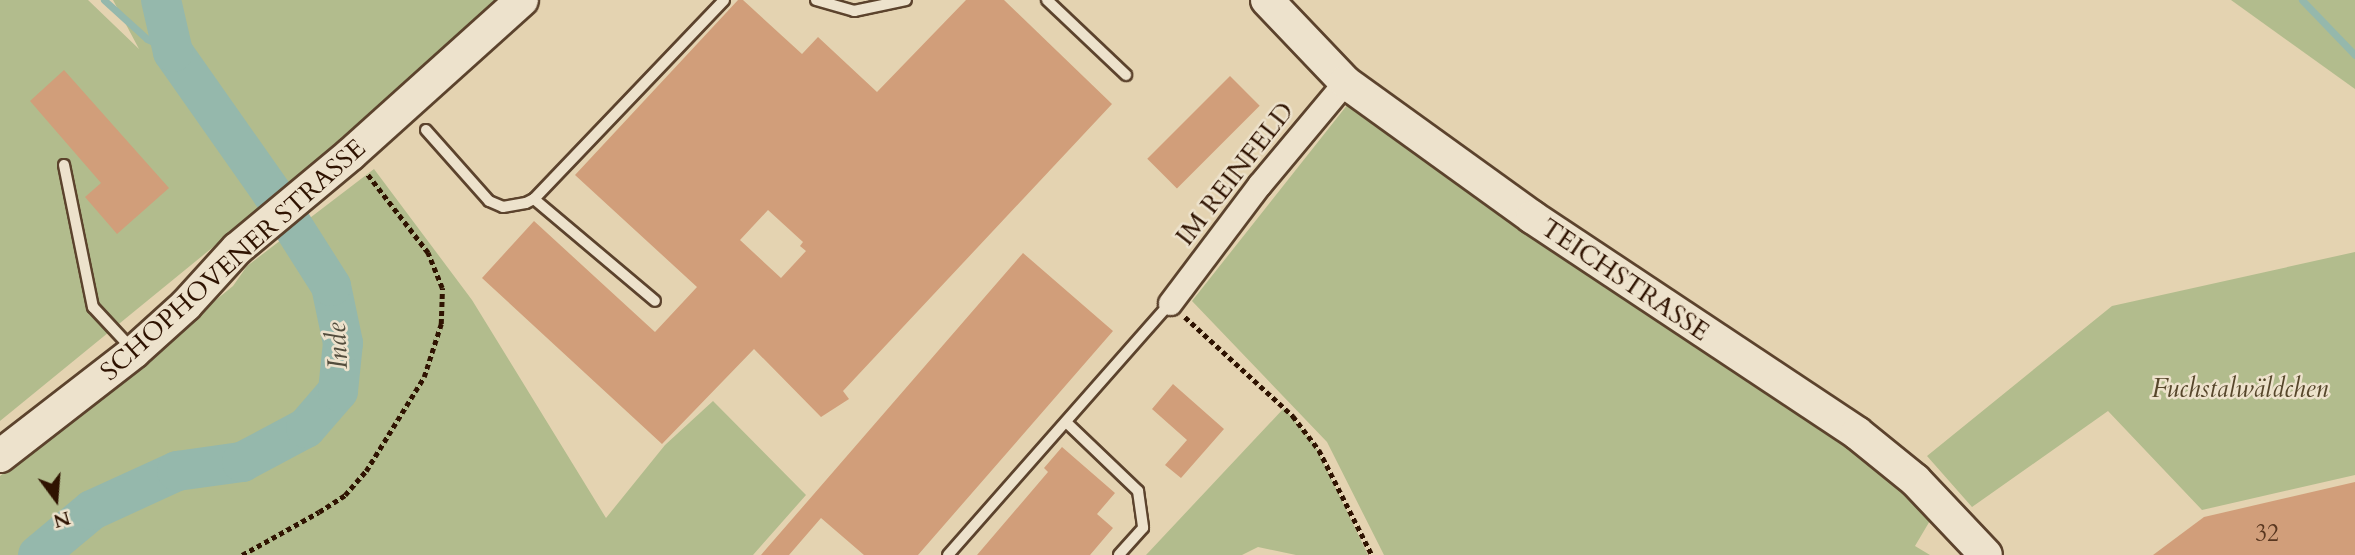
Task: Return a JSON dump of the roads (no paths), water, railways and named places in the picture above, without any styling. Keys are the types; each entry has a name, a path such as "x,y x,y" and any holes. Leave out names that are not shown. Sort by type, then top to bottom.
{"main road":[{"name":"SCHOPHOVENER STRASSE","path":"0,456 134,352 186,305 237,249 345,159 522,0"},
{"name":"TEICHSTRASSE","path":"1267,0 1345,82 1532,217 1857,433 1915,480 1986,555"}],"street":[{"name":"IM REINFELD","path":"1170,303 1259,185 1345,82"}],"lane":[{"path":"426,130 489,201 503,207 516,206 534,199 724,0"},
{"path":"816,0 854,11 883,7 905,0"},
{"path":"1047,0 1126,75"},
{"path":"64,165 93,307 134,352"},
{"path":"534,199 655,301"},
{"path":"948,555 1170,303"},
{"path":"1066,422 1138,491 1143,528 1119,555"}],"waterway":[{"path":"104,0 147,39 173,52"},
{"name":"Inde","path":"38,555 92,510 177,471 242,462 306,428 338,391 343,343 331,286 272,193 173,52 161,0"},
{"path":"2302,0 2355,55"}],"park label":[{"name":"Fuchstalwäldchen","path":"2240,389"}]}
